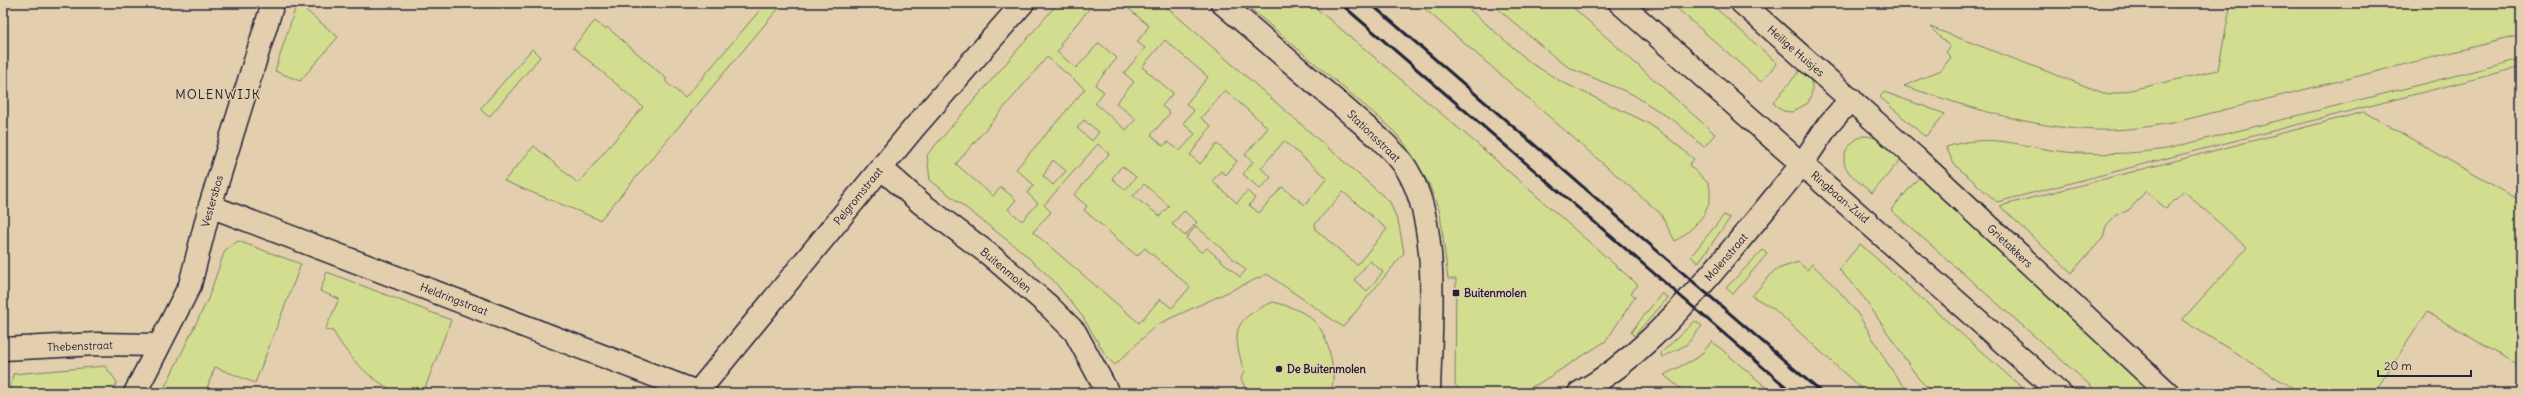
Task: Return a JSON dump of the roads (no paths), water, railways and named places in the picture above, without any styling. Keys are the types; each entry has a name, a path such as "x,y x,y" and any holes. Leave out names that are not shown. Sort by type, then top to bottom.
{"street":[{"name":"Vestersbos","path":"135,393 190,284 210,206 273,3"},
{"name":"Pelgromstraat","path":"697,393 881,168 1023,3"},
{"name":"Stationsstraat","path":"1222,3 1379,138 1402,162 1416,190 1426,220 1432,260 1429,393"},
{"name":"Ringbaan-Zuid","path":"1620,3 2060,393"},
{"name":"Heilige Huisjes","path":"1742,3 1850,100"},
{"name":"Molenstraat","path":"1579,393 1624,364 1675,316 1764,212 1802,164 1828,125 1850,100"},
{"name":"Grietakkers","path":"1850,100 2168,393"},
{"name":"Buitenmolen","path":"881,168 922,204 990,255 1049,306 1075,332 1108,393"},
{"name":"Heldringstraat","path":"210,206 697,393"},
{"name":"Thebenstraat","path":"3,349 97,344 158,345"}],"railway":[{"path":"1340,3 1793,393"},
{"path":"1370,3 1822,393"}],"place":[{"name":"Buitenmolen","path":"1456,293"},
{"name":"De Buitenmolen","path":"1279,369"}],"district":[{"name":"MOLENWIJK","path":"218,94"}]}
